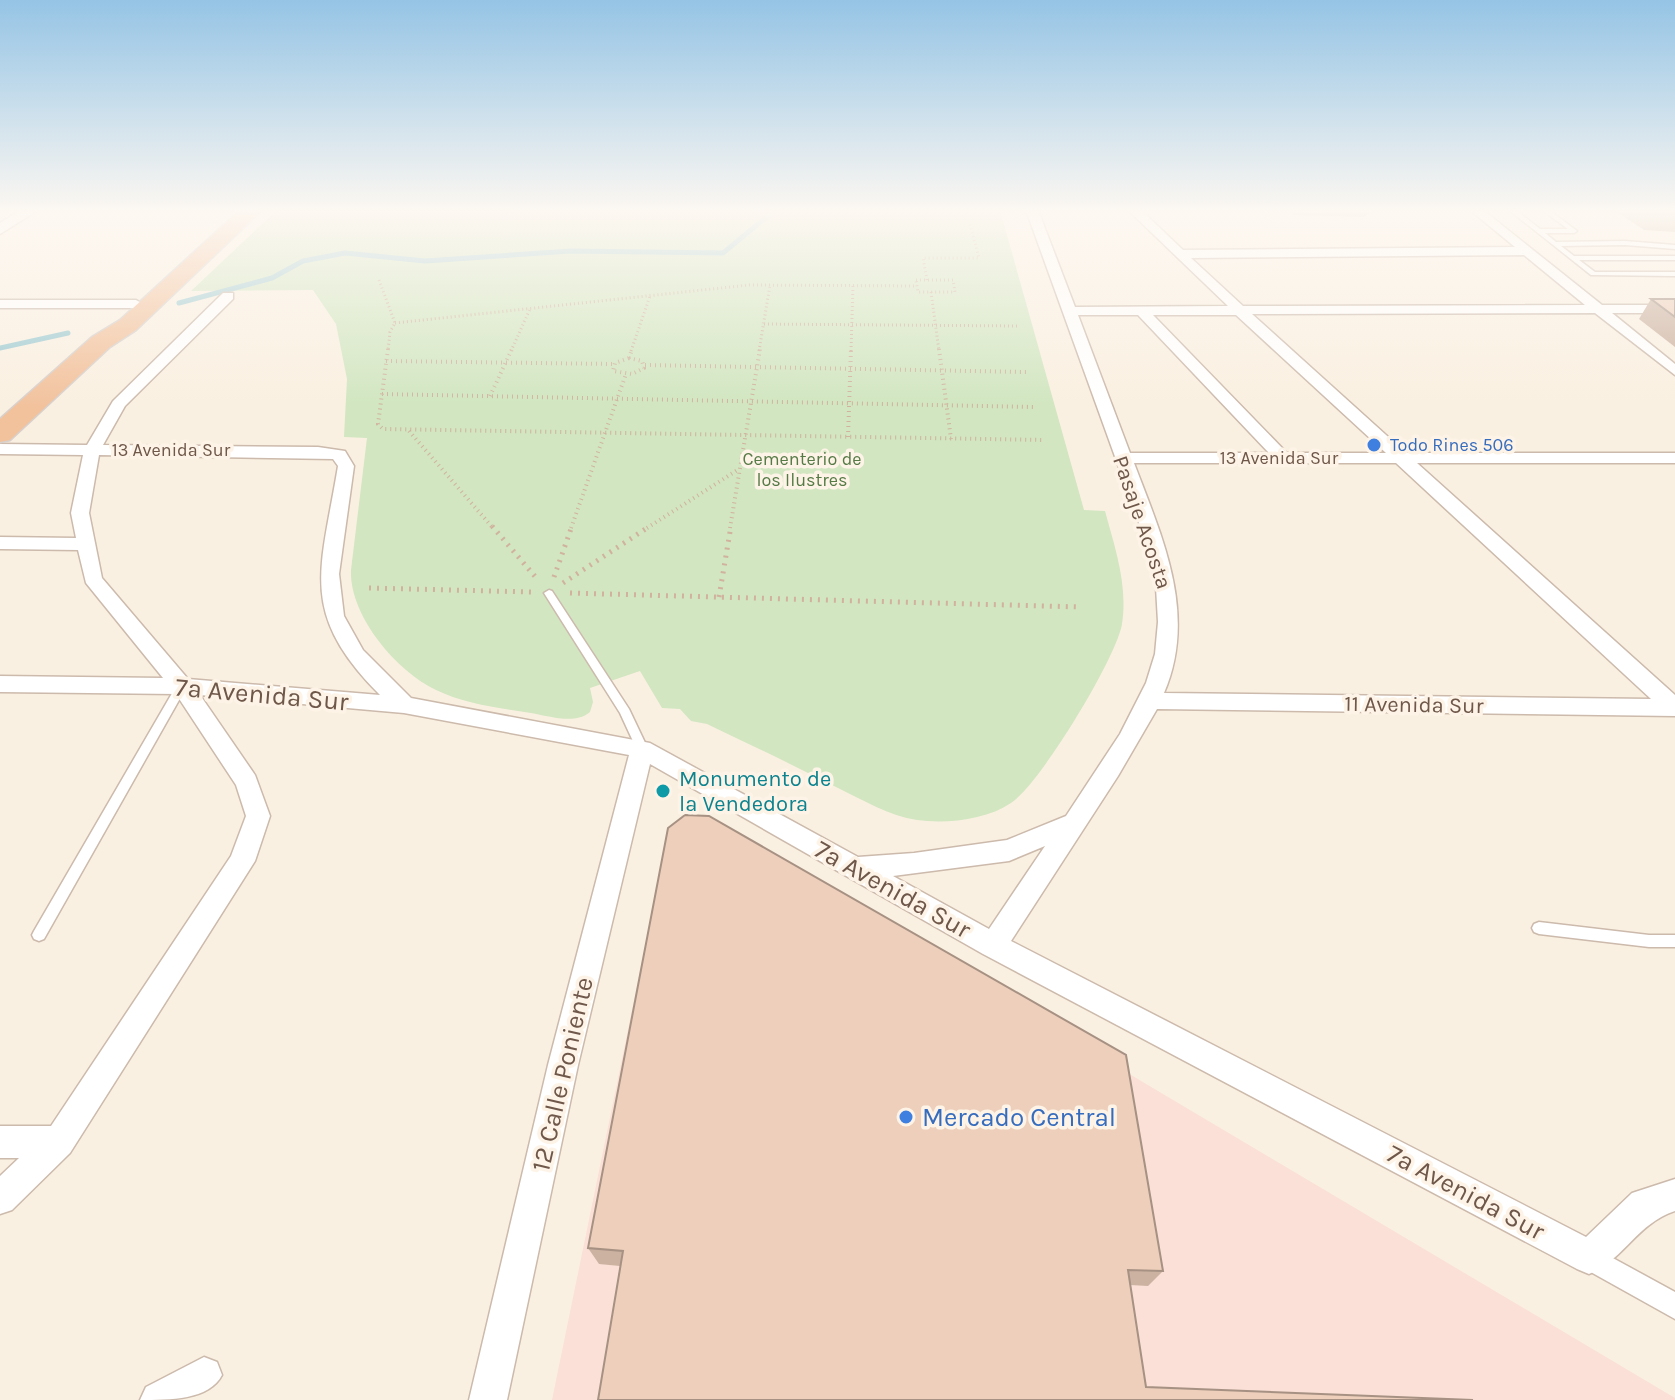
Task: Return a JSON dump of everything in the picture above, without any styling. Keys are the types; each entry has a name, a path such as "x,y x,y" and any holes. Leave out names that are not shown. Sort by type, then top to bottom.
{"highway":[{"path":"101,342 114,324 136,304 176,275"},
{"path":"0,434 101,342 128,325 180,275"}],"street":[{"name":"Pasaje Acosta","path":"993,945 1152,701 1169,633 1168,592 1157,548 1055,275"},
{"path":"1202,275 1675,708"},
{"path":"1556,275 1675,371"},
{"path":"0,1198 59,1142 242,861 258,816 247,782 182,686 93,579 80,513 92,450 119,404 228,296"},
{"path":"0,304 136,304"},
{"path":"1068,311 1675,309"},
{"path":"1142,311 1283,458"},
{"name":"13 Avenida Sur","path":"0,449 318,452 342,457 346,466 330,564 332,605 342,635 359,658 404,705"},
{"name":"13 Avenida Sur","path":"1122,458 1675,458"},
{"path":"0,543 86,544"},
{"name":"7a Avenida Sur","path":"0,684 182,686 404,705 642,749 993,945 1589,1257 1675,1306"},
{"name":"11 Avenida Sur","path":"1152,701 1675,708"},
{"name":"12 Calle Poniente","path":"488,1400 563,1065 642,749"},
{"path":"855,868 914,864 1009,850 1074,823"},
{"path":"0,1142 59,1142"},
{"path":"1589,1257 1644,1205 1675,1195"},
{"path":"159,1400 204,1375"}],"lane":[{"path":"549,593 625,712 642,749"},
{"path":"39,935 182,686"},
{"path":"1539,928 1649,941 1675,941"}],"path":[{"path":"926,275 927,280"},
{"path":"379,280 395,323 390,332 379,427 409,431 1044,440"},
{"path":"916,280 927,280 953,280 955,292 918,292 916,280"},
{"path":"395,323 770,285 917,286"},
{"path":"719,597 770,285"},
{"path":"848,437 853,285"},
{"path":"931,292 951,439"},
{"path":"629,358 650,296"},
{"path":"490,396 530,309"},
{"path":"764,324 1018,326"},
{"path":"386,361 613,364 629,358 639,359 645,365 1026,372"},
{"path":"613,364 613,371 626,374 637,373 645,365"},
{"path":"549,593 626,374"},
{"path":"382,394 1034,407"},
{"path":"409,431 549,593"},
{"path":"549,593 740,468"},
{"path":"369,588 1081,607"}],"shaded area":[{"name":"Mercado Central","path":"700,819 1675,1400 552,1400 668,835"}],"green space":[{"name":"Cementerio de los Ilustres","path":"208,275 1018,275 1084,510 1105,511 1120,567 1123,595 1122,624 1117,641 1075,720 1024,791 1001,809 953,821 917,820 896,815 707,724 691,721 680,709 662,708 640,671 590,688 593,702 590,712 569,719 495,707 447,695 421,681 391,656 366,623 352,587 351,570 367,438 344,437 347,379 336,324 313,290 191,291"}],"building":[{"path":"1651,299 1675,299 1675,317"},
{"name":"Mercado Central","path":"685,815 709,816 1126,1055 1163,1271 1128,1270 1146,1387 1473,1400 598,1400 623,1251 588,1248 668,828"}],"waterway":[{"path":"179,303 277,275"},
{"path":"0,348 68,333"}],"place":[{"name":"Todo Rines 506","path":"1374,445"},
{"name":"Monumento de la Vendedora","path":"663,791"},
{"name":"Mercado Central","path":"906,1117"}]}
